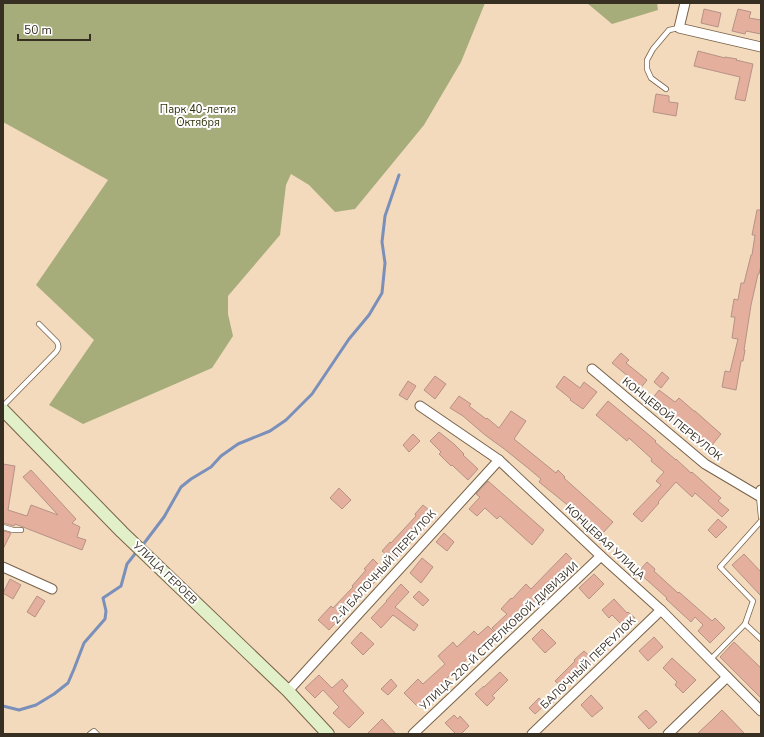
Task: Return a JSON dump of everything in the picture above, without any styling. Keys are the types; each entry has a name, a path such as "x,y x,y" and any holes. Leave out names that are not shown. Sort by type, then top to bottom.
{"street":[{"path":"684,3 679,28 761,47"},
{"name":"КОНЦЕВОЙ ПЕРЕУЛОК","path":"592,369 705,464 760,493"},
{"name":"КОНЦЕВАЯ УЛИЦА","path":"420,406 499,460 661,610 761,711"},
{"name":"УЛИЦА ГЕРОЕВ","path":"3,410 122,532 288,691 328,734"},
{"name":"2-Й БАЛОЧНЫЙ ПЕРЕУЛОК","path":"288,691 499,460"},
{"name":"УЛИЦА 220-Й СТРЕЛКОВОЙ ДИВИЗИИ","path":"413,734 601,556"},
{"path":"3,567 52,589"},
{"name":"БАЛОЧНЫЙ ПЕРЕУЛОК","path":"532,734 661,610"},
{"path":"668,734 727,677"}],"lane":[{"path":"666,89 652,78 647,69 647,60 653,49 669,30 679,28"},
{"path":"3,406 59,348 57,342 39,324"},
{"path":"760,493 761,518"},
{"path":"710,660 745,624 753,601 720,567 761,521"},
{"path":"3,527 13,530 21,530"},
{"path":"745,624 761,639"},
{"path":"90,734 94,731 97,734"}],"green space":[{"name":"Парк 40-летия Октября","path":"3,3 485,3 461,62 424,125 355,209 335,212 309,185 291,174 286,185 280,235 228,296 228,314 233,336 212,368 83,424 49,405 94,340 36,285 108,180 3,122"},
{"path":"587,3 657,3 658,10 612,24"}],"building":[{"path":"704,9 721,13 718,27 701,23"},
{"path":"738,9 751,12 749,18 761,20 761,34 746,31 745,34 732,31"},
{"path":"698,51 753,64 745,101 735,99 740,77 694,66"},
{"path":"656,94 669,96 669,102 678,103 676,116 653,112"},
{"path":"757,210 761,210 761,265 751,305 745,350 743,361 741,361 736,390 722,387 725,371 730,372 738,339 732,338 735,317 731,317 734,299 738,300 741,283 744,283 752,255 755,235 752,235"},
{"path":"621,353 629,360 626,363 647,380 640,389 628,379 629,377 612,363"},
{"path":"662,372 669,378 661,388 654,382"},
{"path":"435,376 446,384 435,399 424,390"},
{"path":"564,376 580,388 584,382 597,392 583,409 570,400 571,399 556,387"},
{"path":"408,381 416,386 407,400 399,395"},
{"path":"659,390 675,402 679,398 721,434 708,450 683,424 652,399"},
{"path":"459,396 471,404 469,406 499,428 511,411 526,421 514,439 556,473 558,470 565,477 564,478 613,522 600,536 574,512 575,511 539,482 541,479 463,416 450,408"},
{"path":"608,401 721,498 718,501 729,510 722,517 695,493 692,497 676,482 642,522 633,514 661,485 656,481 664,472 629,438 627,441 596,415"},
{"path":"439,432 454,444 478,469 468,480 439,454 441,452 430,441"},
{"path":"413,434 420,441 409,452 403,445"},
{"path":"3,464 15,466 8,510 27,516 31,505 58,515 23,477 31,470 76,519 72,523 80,527 77,537 86,540 82,550 15,524 14,526 3,523"},
{"path":"488,481 544,530 532,545 500,516 497,519 485,508 477,516 469,509 480,497 476,494"},
{"path":"339,488 351,500 342,509 330,498"},
{"path":"423,505 436,516 394,561 382,551 416,516 415,514"},
{"path":"718,519 727,527 716,538 708,530"},
{"path":"3,531 11,533 3,549"},
{"path":"444,533 454,542 447,551 436,542"},
{"path":"566,553 573,560 500,637 492,628 507,614 501,609 526,584 531,589"},
{"path":"744,554 761,572 761,596 732,565"},
{"path":"422,558 433,567 421,583 410,573"},
{"path":"373,559 385,571 329,630 318,620 331,606 333,608 353,587 352,586 366,570 364,569"},
{"path":"647,562 655,569 654,571 678,593 679,592 712,621 715,618 725,628 710,643 698,631 703,625 695,617 691,622 638,572"},
{"path":"594,574 604,584 589,599 579,588"},
{"path":"10,579 21,585 13,599 3,593"},
{"path":"401,584 409,592 395,607 418,625 414,631 393,615 381,628 371,618"},
{"path":"419,591 429,600 423,606 413,597"},
{"path":"37,596 45,601 35,617 27,612"},
{"path":"614,599 627,613 628,612 635,618 625,628 612,615 609,618 602,610"},
{"path":"488,626 495,633 418,707 404,693 418,679 423,684 445,664 438,656 453,642 457,647 474,631 478,635"},
{"path":"542,629 556,643 545,653 532,639"},
{"path":"361,632 374,644 363,655 351,643"},
{"path":"654,637 663,647 648,661 639,651"},
{"path":"734,642 761,668 761,698 720,657"},
{"path":"584,651 593,659 563,689 555,681"},
{"path":"672,658 696,680 683,693 675,685 677,682 663,668"},
{"path":"500,672 508,680 492,696 495,698 487,706 475,694"},
{"path":"319,675 332,688 342,679 348,686 343,691 364,713 349,728 333,713 339,707 323,690 315,698 305,688"},
{"path":"391,679 397,686 388,695 381,689"},
{"path":"591,695 603,708 592,717 581,705"},
{"path":"539,698 546,704 535,714 529,708"},
{"path":"646,710 657,722 649,729 638,717"},
{"path":"722,710 745,734 697,734 713,719"},
{"path":"454,715 458,719 460,716 469,726 461,734 456,734 445,723"},
{"path":"382,719 396,734 367,734"}],"waterway":[{"path":"142,546 164,517 181,487 211,467 221,456 238,444 270,431 286,420 312,394 349,339 369,315 382,293 385,263 382,242 385,216 399,175"},
{"path":"3,706 19,710 36,705 68,683 84,643 105,619 106,611 103,598 121,586 127,564 138,550"}]}
